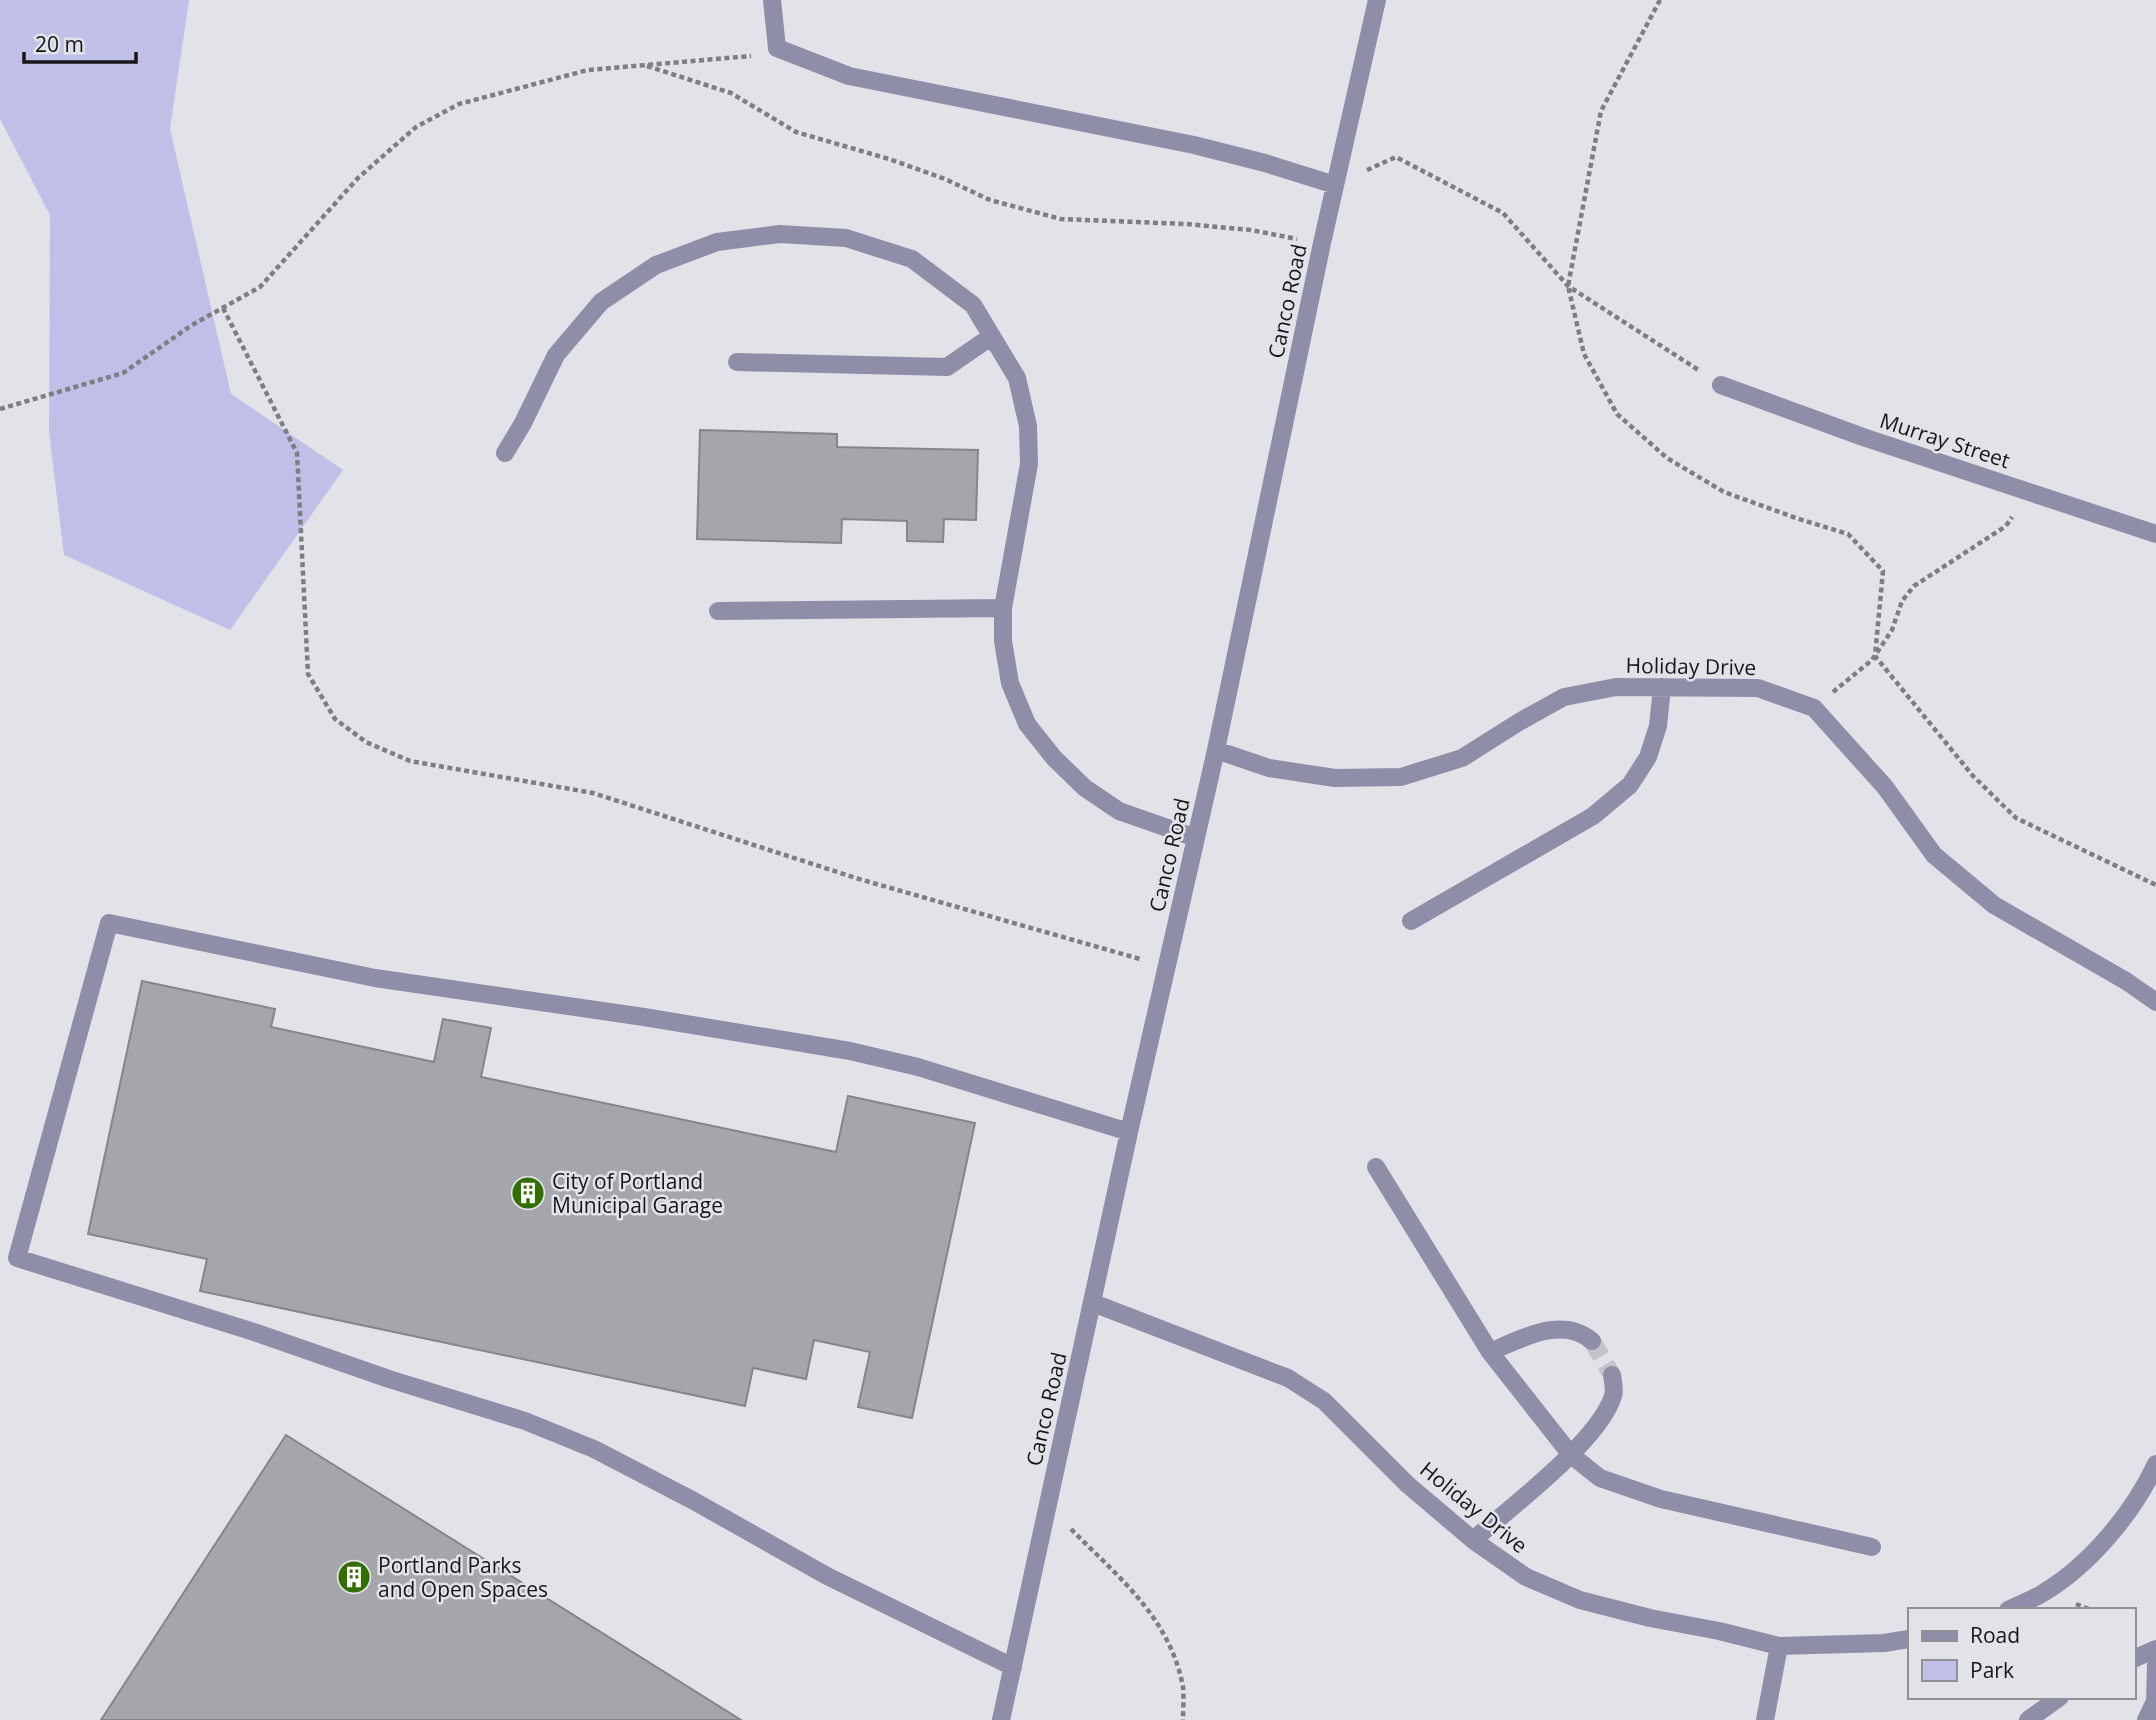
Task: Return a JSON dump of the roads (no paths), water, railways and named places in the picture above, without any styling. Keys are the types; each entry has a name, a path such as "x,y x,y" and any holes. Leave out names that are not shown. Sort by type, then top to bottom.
{"street":[{"path":"772,0 777,48 849,76 1194,145 1335,185"},
{"name":"Canco Road","path":"1001,1720 1129,1132 1216,750 1322,243 1377,0"},
{"path":"505,453 523,423 556,355 601,302 656,265 717,242 780,234 846,238 912,259 973,305 1017,378 1028,426 1029,464 1003,608 1003,641 1010,683 1027,724 1054,758 1084,788 1119,811 1196,838"},
{"path":"737,362 947,367 992,336"},
{"name":"Murray Street","path":"1721,385 1863,437 2156,534"},
{"path":"718,611 1003,608"},
{"name":"Holiday Drive","path":"1216,750 1269,768 1335,778 1401,777 1462,758 1564,697 1616,687 1758,688 1814,708 1885,787 1934,855 1994,905 2126,981 2156,1002"},
{"path":"1411,921 1582,823 1630,785 1648,757 1658,726 1662,687"},
{"path":"1013,1667 827,1576 694,1501 594,1449 526,1421 17,1258 109,923 375,978 644,1017 850,1051 918,1067 1129,1132"},
{"path":"1376,1167 1490,1352 1571,1455 1600,1478 1661,1499 1872,1547"},
{"name":"Holiday Drive","path":"1093,1303 1289,1378 1324,1401 1407,1484 1473,1540 1526,1577 1580,1600 1779,1646 1884,1643 1908,1639"},
{"path":"1490,1352 1534,1333 1562,1328 1581,1332 1592,1341"},
{"path":"1473,1540 1571,1455 1607,1410 1614,1394 1612,1375"},
{"path":"2032,1605 2098,1549 2143,1491 2156,1464"},
{"path":"1765,1720 1779,1646"},
{"path":"2135,1658 2156,1649"},
{"path":"2146,1720 2155,1701 2156,1665"},
{"path":"2033,1719 2058,1699"}],"tunnel":[{"path":"1592,1341 1612,1375"}],"place":[{"name":"City of Portland Municipal Garage","path":"528,1193"},
{"name":"Portland Parks and Open Spaces","path":"354,1577"}]}
